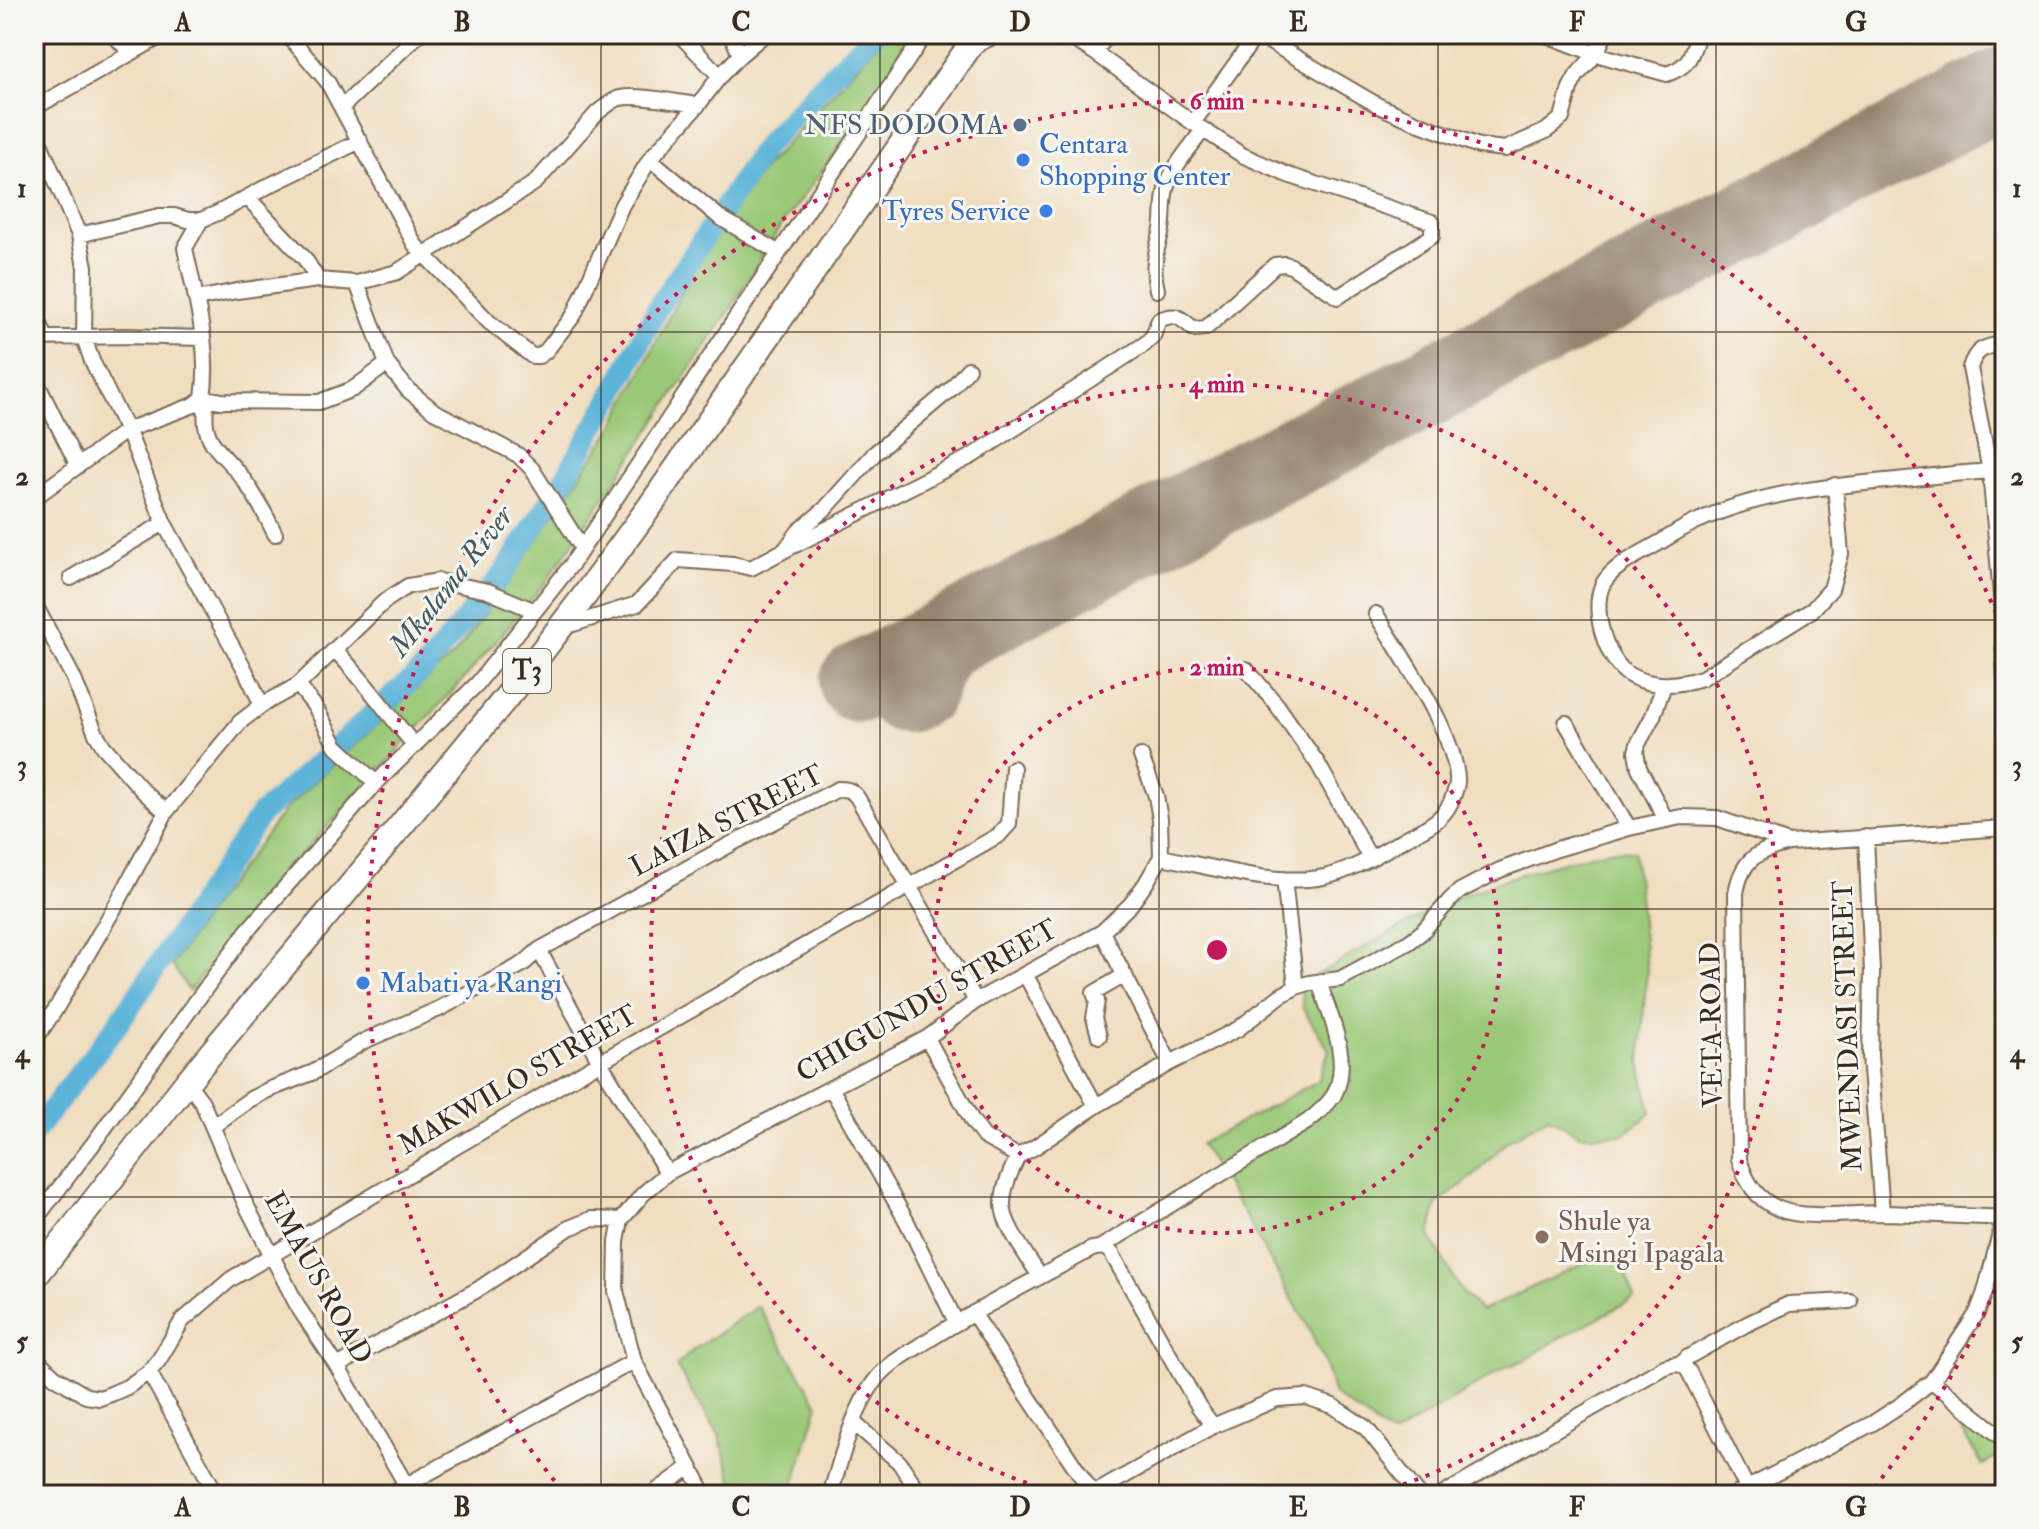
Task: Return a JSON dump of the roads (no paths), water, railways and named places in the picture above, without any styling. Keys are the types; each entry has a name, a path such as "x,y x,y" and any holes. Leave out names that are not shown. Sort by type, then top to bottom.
{"highway":[{"name":"T3","path":"34,1278 187,1082 408,817 560,628 651,505 972,43"}],"street":[{"path":"113,34 131,53"},
{"path":"34,108 165,34"},
{"path":"287,34 327,81 415,245 489,322 532,356 546,351 574,315 622,205 650,159 720,76 765,34"},
{"path":"342,107 419,34"},
{"path":"679,34 720,76"},
{"path":"731,34 740,55"},
{"path":"34,1221 247,931 376,783 477,684 535,611 582,548 925,34"},
{"path":"972,43 999,34"},
{"path":"560,628 637,604 678,560 751,568 972,456 1145,344 1153,336 1159,320 1169,315 1179,317 1194,329 1206,328 1275,265 1291,266 1338,297 1432,236 1432,222 1266,167 1242,155 1065,34"},
{"path":"1094,52 1109,34"},
{"path":"1157,290 1155,250 1162,231 1165,191 1198,126 1257,34 1393,112 1479,146 1505,149 1546,131 1562,118 1570,88 1596,54 1605,34"},
{"path":"1544,34 1596,54 1667,74 1685,65 1698,34"},
{"path":"196,299 318,280 357,283 397,272 536,182 598,112 609,104 620,98 638,98 698,105"},
{"path":"34,129 79,235 85,267 84,338 92,361 127,430 164,523 262,705"},
{"path":"79,235 159,216 201,220 360,141"},
{"path":"650,159 719,217 779,253"},
{"path":"248,198 305,259 318,280"},
{"path":"201,220 185,248 203,338 204,414 208,436 243,480 275,534"},
{"path":"357,283 387,364 419,400 434,411 518,455 532,469 582,548"},
{"path":"34,311 40,338 203,338"},
{"path":"2005,343 1982,348 1973,357 1970,368 1998,470 2005,678"},
{"path":"34,498 127,430 205,399 319,402 353,389 387,364"},
{"path":"785,550 799,531 826,508 875,453 952,388 968,369"},
{"path":"34,377 78,466"},
{"path":"1835,485 1841,554 1831,589 1812,610 1702,678 1664,685 1630,676 1619,666 1599,625 1599,601 1605,579 1634,557 1699,520 1761,498 1835,485 1998,470"},
{"path":"71,578 164,523"},
{"path":"34,1041 119,900 166,812 240,722 262,705 298,685 385,601 408,586 439,581 488,591 535,611"},
{"path":"34,603 73,677 104,747 166,812"},
{"path":"1141,756 1156,796 1161,857 1258,876 1295,880 1325,877 1356,866 1435,823 1451,806 1458,781 1447,737 1376,614"},
{"path":"335,650 415,746"},
{"path":"1246,669 1277,705 1318,764 1370,858"},
{"path":"298,685 316,708 336,746 376,783"},
{"path":"1664,685 1636,752 1639,768 1666,820"},
{"path":"1566,723 1629,828"},
{"name":"MAKWILO STREET","path":"34,1357 55,1377 91,1398 111,1394 149,1372 182,1321 231,1279 600,1062 999,835 1006,829 1010,817 1013,768"},
{"name":"LAIZA STREET","path":"539,950 733,843 838,789 847,789 857,797 976,1001"},
{"path":"1040,1277 1008,1223 1003,1208 1004,1193 1018,1156 1170,1063 1238,1029 1296,987 1340,979 1409,942 1460,891 1500,870 1557,849 1681,817 1717,818 1789,843"},
{"name":"VETA ROAD","path":"2005,828 1789,843 1759,853 1750,860 1744,867 1736,893 1739,1159 1754,1193 1782,1210 1800,1214 2005,1214"},
{"name":"MWENDASI STREET","path":"1866,837 1872,972 1870,1055 1882,1213"},
{"name":"CHIGUNDU STREET","path":"621,1220 643,1194 667,1173 927,1038 976,1001 1102,932 1131,904 1161,857"},
{"path":"1284,879 1296,987"},
{"path":"1102,932 1170,1063"},
{"path":"213,1126 249,1100 314,1072 364,1041 439,1009 523,964 539,950 600,1062 667,1173"},
{"path":"1025,974 1096,1106"},
{"path":"1099,1036 1094,1018 1097,1001 1094,993 1125,975"},
{"path":"830,1495 868,1391 887,1368 956,1322 1101,1247 1322,1110 1334,1094 1341,1057 1319,982"},
{"path":"927,1038 979,1130 994,1144 1018,1156"},
{"name":"EMAUS ROAD","path":"187,1082 202,1102 244,1201 298,1307 337,1366 409,1490"},
{"path":"831,1088 907,1222 956,1322"},
{"path":"1442,1495 1674,1363 1681,1364 1689,1372 1740,1492 1873,1423 1932,1381 1977,1313 2005,1214"},
{"path":"337,1366 477,1290 569,1228 591,1219 621,1220 617,1242 616,1291 634,1361 705,1495"},
{"path":"1101,1247 1112,1254 1199,1407 1213,1426"},
{"path":"1681,1364 1747,1324 1789,1304 1850,1301"},
{"path":"973,1313 1092,1494 1213,1426 1277,1399 1306,1397 1333,1406 1366,1428 1419,1495"},
{"path":"388,1495 409,1490 634,1361"},
{"path":"149,1372 217,1495"},
{"path":"1932,1381 2005,1440"},
{"path":"854,1423 899,1462 921,1495"},
{"path":"651,1495 690,1467"}],"waterway":[{"name":"Mkalama River","path":"34,1132 117,1025 261,814 426,667 502,575 561,485 612,397 658,307 765,146 873,34"}],"place":[{"name":"NFS DODOMA","path":"1020,125"},
{"name":"Centara Shopping Center","path":"1023,160"},
{"name":"Tyres Service","path":"1046,211"},
{"name":"Mabati ya Rangi","path":"363,983"},
{"name":"Shule ya Msingi Ipagala","path":"1542,1237"}]}
